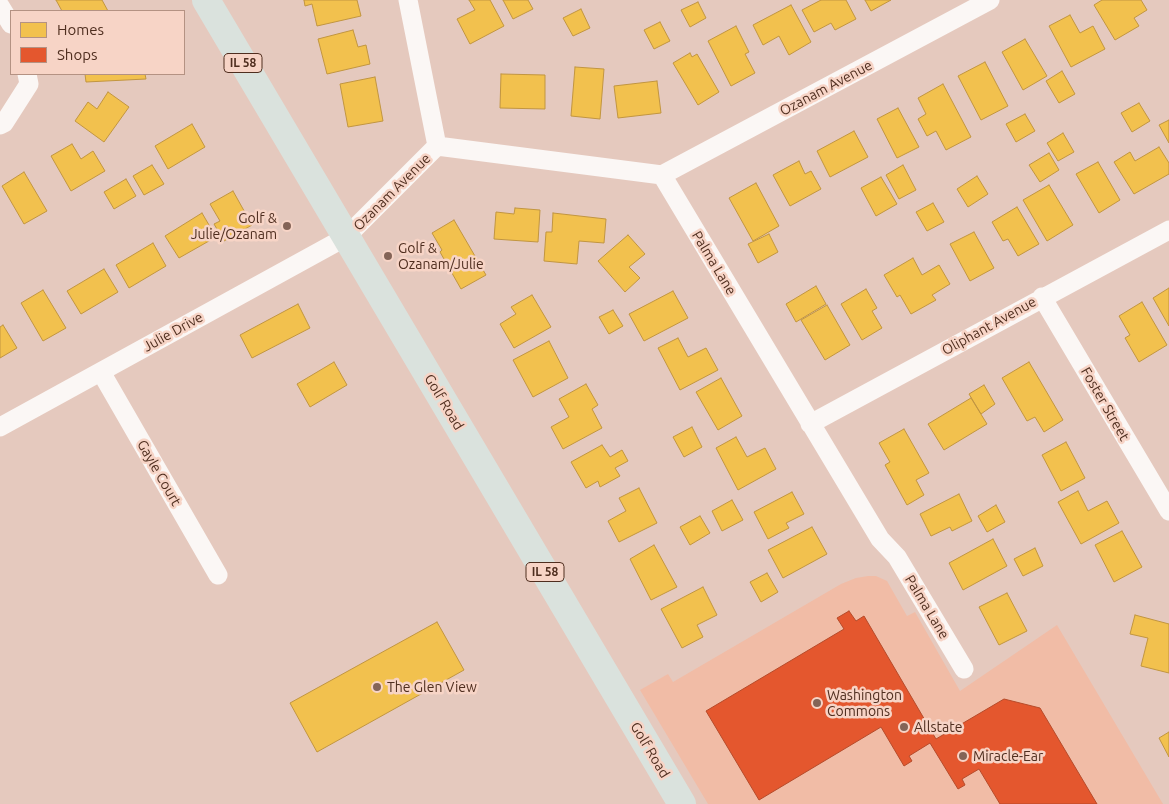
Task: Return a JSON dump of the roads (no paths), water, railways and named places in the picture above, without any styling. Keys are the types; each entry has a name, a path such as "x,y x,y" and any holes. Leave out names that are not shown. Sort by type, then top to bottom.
{"main road":[{"name":"Golf Road","path":"206,0 682,804"}],"street":[{"path":"408,0 437,146 662,175"},
{"name":"Ozanam Avenue","path":"662,175 990,0"},
{"path":"0,6 10,22"},
{"path":"0,125 4,123 29,84 27,75"},
{"name":"Ozanam Avenue","path":"346,237 437,146"},
{"name":"Palma Lane","path":"662,175 880,539 898,558 964,669"},
{"name":"Oliphant Avenue","path":"810,424 1169,230"},
{"name":"Julie Drive","path":"0,427 346,237"},
{"name":"Foster Street","path":"1042,297 1169,510"},
{"name":"Gayle Court","path":"101,372 218,575"}],"place":[{"name":"Golf & Julie/Ozanam","path":"287,226"},
{"name":"Golf & Ozanam/Julie","path":"388,256"},
{"name":"The Glen View","path":"377,687"},
{"name":"Washington Commons","path":"817,703"},
{"name":"Allstate","path":"904,727"},
{"name":"Miracle-Ear","path":"963,756"}]}
